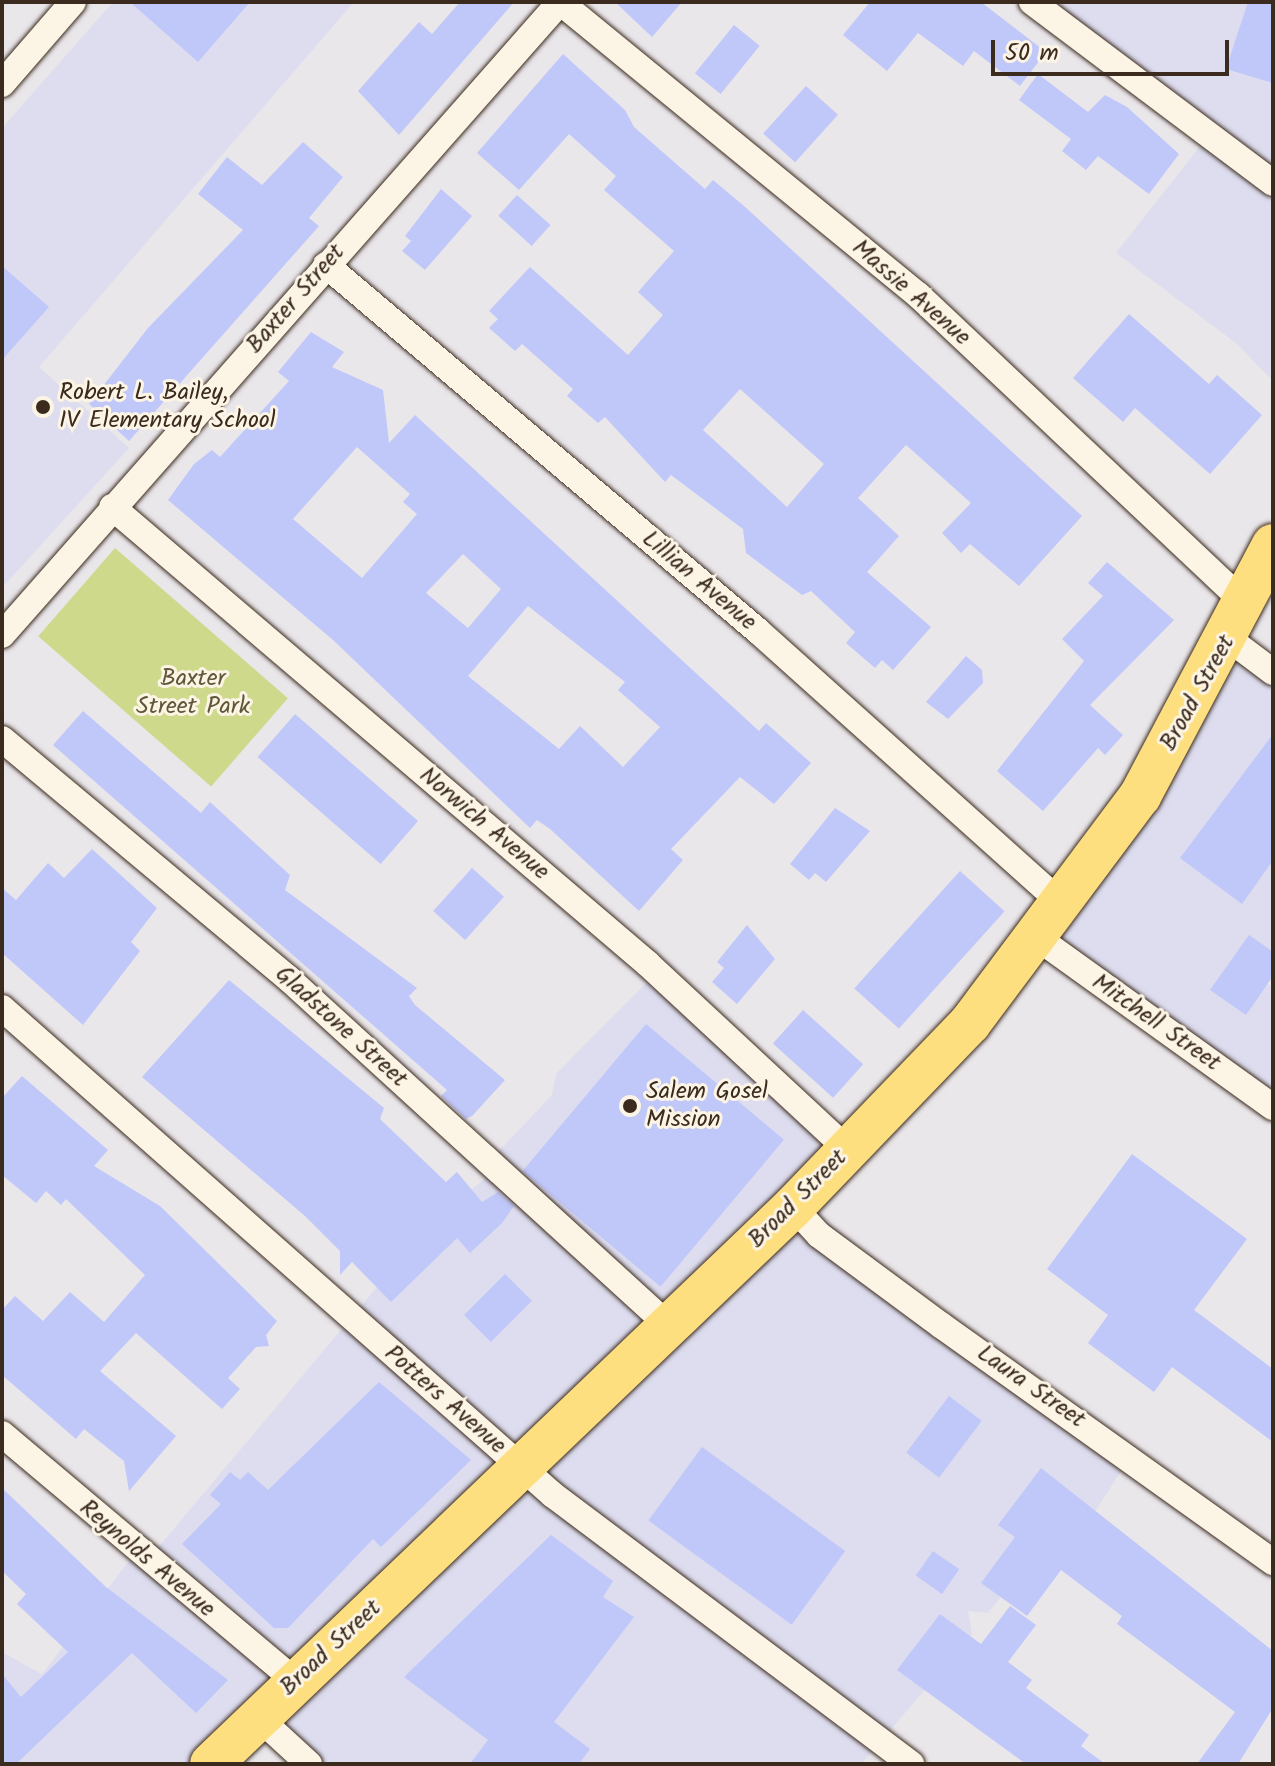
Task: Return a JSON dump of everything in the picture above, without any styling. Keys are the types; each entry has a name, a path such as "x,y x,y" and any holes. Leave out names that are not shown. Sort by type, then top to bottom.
{"main road":[{"name":"Broad Street","path":"211,1764 295,1681 524,1468 793,1207 1039,939 1140,796 1238,622 1273,545"}],"street":[{"path":"2,84 73,2"},
{"name":"Baxter Street","path":"2,635 560,2"},
{"name":"Massie Avenue","path":"560,2 918,295 1238,622 1273,672"},
{"path":"1045,5 1273,183"},
{"name":"Lillian Avenue","path":"326,265 758,631 1064,906"},
{"name":"Norwich Avenue","path":"112,507 648,964 848,1150"},
{"name":"Gladstone Street","path":"2,739 290,980 669,1326"},
{"name":"Mitchell Street","path":"1039,939 1273,1107"},
{"name":"Potters Avenue","path":"2,1008 524,1468 911,1764"},
{"name":"Laura Street","path":"793,1207 819,1235 1273,1562"},
{"name":"Reynolds Avenue","path":"2,1434 295,1681"},
{"path":"259,1718 309,1764"}],"shaded area":[{"path":"113,2 354,2 39,367 129,448 2,588 2,128"},
{"path":"1061,2 1273,2 1273,381 1237,344 1116,253 1212,131 1058,9"},
{"path":"1242,651 1273,661 1273,973 1267,983 1273,988 1273,1109 1051,939 1147,808"},
{"path":"655,974 860,1149 815,1213 1128,1460 1091,1518 1013,1582 988,1613 968,1611 972,1635 861,1764 309,1764 271,1736 233,1764 2,1764 2,1652 42,1674 142,1544 156,1550 430,1224 489,1175 490,1160 552,1095 556,1074"}],"green space":[{"name":"Baxter Street Park","path":"115,548 288,698 211,787 38,636"}],"building":[{"path":"130,2 250,2 198,62"},
{"path":"460,2 514,2 399,135 358,91 419,22 432,34"},
{"path":"615,2 682,2 652,37"},
{"path":"870,2 981,2 1046,52 1020,86 974,51 963,66 918,33 887,71 843,35"},
{"path":"1248,2 1273,2 1273,83 1226,69"},
{"path":"734,25 760,46 721,94 695,73"},
{"path":"563,54 625,110 634,127 705,189 713,180 744,206 1082,516 1019,586 970,544 961,553 942,533 971,503 906,445 858,498 899,536 867,572 931,627 893,670 882,660 875,668 846,643 855,632 811,591 802,595 746,553 743,529 671,475 665,482 605,417 598,423 567,396 573,389 522,344 515,351 489,328 498,319 489,311 530,267 628,355 663,315 638,292 674,251 604,190 616,176 569,134 519,190 477,153","holes":["740,389 824,464 787,507 703,430"]},
{"path":"1038,74 1088,112 1105,95 1127,107 1179,154 1149,194 1098,156 1086,170 1062,151 1071,139 1019,100"},
{"path":"806,86 838,115 795,162 763,134"},
{"path":"303,142 343,177 309,218 319,226 129,441 89,404 148,328 243,230 198,194 227,157 262,185"},
{"path":"441,189 472,216 425,270 402,251 411,241 405,236"},
{"path":"517,195 550,225 532,246 498,216"},
{"name":"Robert L. Bailey, IV Elementary School","path":"2,266 49,307 2,360"},
{"path":"1129,314 1209,384 1217,375 1262,415 1210,474 1135,408 1123,422 1073,378"},
{"path":"311,332 344,352 332,367 383,390 389,443 415,415 759,731 766,723 811,763 774,804 740,777 671,849 683,860 639,911 550,829 537,820 530,828 333,640 168,500 194,464 212,450 220,457 289,381 278,372","holes":["357,447 410,494 403,502 417,514 362,578 293,519","463,554 501,589 468,628 426,593","528,606 625,682 618,690 660,727 623,767 580,726 559,749 468,676"]},
{"path":"1107,562 1174,620 1090,705 1123,735 1105,755 1098,748 1043,811 997,771 1084,661 1062,639 1103,596 1088,583"},
{"path":"966,656 982,670 983,683 948,719 926,702"},
{"path":"83,711 201,813 210,802 290,875 285,890 417,988 409,996 415,1005 505,1080 472,1116 466,1119 441,1096 447,1090 53,745"},
{"path":"295,714 418,821 381,864 258,757"},
{"path":"1273,734 1273,860 1242,904 1180,858"},
{"path":"835,808 870,831 826,882 815,873 809,880 790,864"},
{"path":"92,849 157,908 131,942 140,951 83,1025 2,953 2,888 16,900 48,863 64,878"},
{"path":"472,868 504,897 465,940 433,911"},
{"path":"960,871 1005,911 899,1029 854,988"},
{"path":"747,925 775,959 737,1004 712,982 724,968 717,962"},
{"path":"1249,935 1273,952 1273,976 1246,1015 1210,990"},
{"path":"229,980 384,1108 380,1119 446,1182 457,1172 482,1202 498,1192 514,1206 502,1223 470,1253 457,1238 391,1302 352,1262 340,1275 340,1251 305,1216 142,1077"},
{"path":"803,1010 863,1064 833,1098 773,1043"},
{"path":"646,1024 784,1140 660,1287 523,1171"},
{"path":"22,1076 108,1150 94,1166 160,1206 277,1321 266,1335 269,1346 256,1347 228,1378 240,1389 222,1409 136,1333 100,1371 176,1436 129,1491 124,1461 84,1429 76,1439 2,1375 2,1310 15,1296 43,1321 70,1292 104,1322 145,1275 66,1199 61,1205 46,1191 36,1203 2,1175 2,1098"},
{"path":"1132,1154 1247,1239 1194,1310 1273,1369 1273,1442 1172,1367 1154,1392 1088,1343 1108,1315 1047,1269"},
{"path":"505,1274 532,1301 491,1342 464,1315"},
{"path":"379,1382 471,1460 381,1547 373,1539 288,1628 274,1628 182,1544 221,1504 210,1495 230,1472 240,1480 248,1472 268,1490"},
{"path":"949,1396 982,1421 939,1477 906,1453"},
{"path":"702,1447 845,1551 792,1625 649,1521"},
{"path":"1041,1468 1273,1651 1273,1708 1238,1764 1197,1764 1235,1712 1117,1624 1122,1616 1061,1570 1027,1616 981,1583 1015,1537 998,1525"},
{"path":"2,1488 106,1587 228,1680 196,1713 132,1653 16,1764 2,1764 2,1674 21,1697 68,1652 17,1604 26,1594 2,1571"},
{"path":"551,1535 613,1581 603,1597 634,1617 554,1722 590,1749 579,1764 470,1764 488,1740 404,1677"},
{"path":"933,1551 959,1569 942,1594 916,1576"},
{"path":"1010,1606 1036,1625 1008,1662 1032,1680 1026,1688 1089,1735 1081,1746 1105,1764 1026,1764 897,1670 940,1614 981,1644"}],"place":[{"name":"Robert L. Bailey, IV Elementary School","path":"43,407"},
{"name":"Salem Gosel Mission","path":"630,1106"}]}
